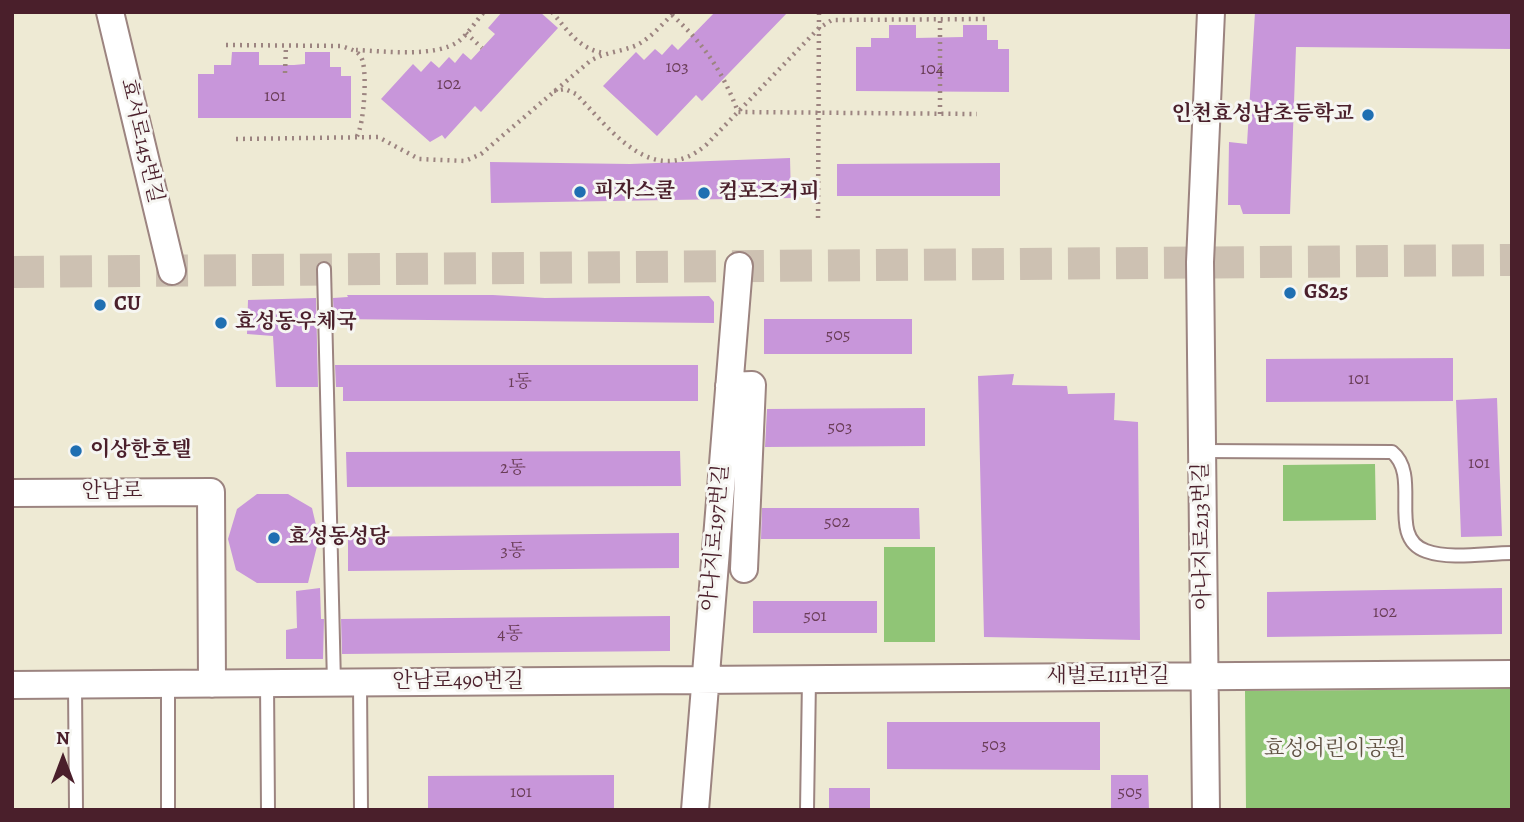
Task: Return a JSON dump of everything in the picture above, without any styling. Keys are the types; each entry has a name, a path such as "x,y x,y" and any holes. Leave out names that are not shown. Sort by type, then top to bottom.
{"street":[{"name":"효서로145번길","path":"110,12 172,271"},
{"name":"아나지로213번길","path":"1206,810 1200,262 1211,12"},
{"name":"아나지로197번길","path":"695,810 739,266"},
{"path":"729,386 752,385 744,569"},
{"name":"안남로","path":"12,493 211,492 212,684"},
{"name":"새벌로111번길","path":"705,680 1512,674"},
{"name":"안남로490번길","path":"12,685 705,680"}],"lane":[{"path":"324,270 347,682 362,810"},
{"path":"1202,450 1392,452 1402,460 1405,471 1406,527 1410,539 1425,551 1453,554 1512,553"},
{"path":"807,810 809,679"},
{"path":"267,683 268,810"},
{"path":"75,684 76,810"},
{"path":"167,684 168,810"}],"path":[{"path":"226,46 342,46 355,50 419,52 458,42 484,12"},
{"path":"552,12 577,42 589,50 604,53 641,43 673,13 701,41 725,77 738,112"},
{"path":"818,218 820,12"},
{"path":"940,19 940,114"},
{"path":"554,91 565,89 576,94 627,147 644,157 669,163 692,158 819,28 832,20 985,19"},
{"path":"466,33 482,48"},
{"path":"285,73 286,46"},
{"path":"355,50 364,63 363,120 357,136"},
{"path":"236,139 357,136 378,138 419,159 465,161 481,154 554,91 604,53"},
{"path":"738,112 977,114"}],"green space":[{"path":"1375,464 1376,520 1283,521 1283,465"},
{"path":"884,547 935,547 935,642 884,642"},
{"name":"효성어린이공원","path":"1512,689 1512,810 1246,810 1245,691"}],"building":[{"path":"502,12 540,12 558,28 481,112 475,106 445,139 442,135 430,142 381,99 413,64 421,72 431,61 439,68 449,57 455,63 463,53 471,60 495,34 488,28"},
{"path":"715,12 788,12 702,101 696,95 657,136 603,86 636,52 644,60 655,49 662,55 672,44 678,50"},
{"path":"1255,12 1508,12 1512,14 1512,49 1296,47 1290,214 1243,214 1240,205 1228,205 1229,142 1247,144"},
{"path":"889,25 916,25 916,38 963,37 963,25 987,25 987,40 998,40 998,49 1009,49 1009,92 856,91 856,47 871,47 871,38 889,38"},
{"path":"232,52 259,52 259,65 294,65 305,64 305,52 330,52 330,67 341,67 341,76 351,76 351,118 198,118 198,74 214,74 214,65 231,65"},
{"path":"790,158 791,198 491,203 490,162 630,164"},
{"path":"1000,163 1000,196 837,196 837,164"},
{"path":"347,295 493,295 545,298 709,296 714,302 714,323 334,319 333,298 348,297"},
{"path":"316,298 318,387 276,387 273,336 247,334 248,300"},
{"path":"764,319 912,319 912,354 764,354"},
{"path":"1453,358 1453,401 1266,402 1266,359"},
{"path":"335,365 698,365 698,401 343,401 343,387 336,387"},
{"path":"1014,374 1012,385 1067,386 1068,394 1115,393 1114,420 1138,422 1140,640 984,637 978,376"},
{"path":"1497,398 1502,536 1461,537 1456,400"},
{"path":"925,408 925,446 765,447 767,409"},
{"path":"680,451 681,486 347,487 346,452"},
{"name":"효성동성당","path":"257,494 288,494 312,508 319,538 308,583 257,583 236,570 228,539 237,509"},
{"path":"762,508 919,508 920,539 761,539"},
{"path":"679,533 679,568 348,571 348,537"},
{"path":"320,588 321,619 324,619 323,659 286,659 286,630 297,628 296,591"},
{"path":"1502,588 1502,634 1267,637 1267,592"},
{"path":"753,601 877,601 877,633 753,633"},
{"path":"670,616 670,651 342,654 341,619"},
{"path":"887,722 1100,722 1100,770 887,769"},
{"path":"614,775 614,810 428,810 428,776"},
{"path":"1111,775 1148,775 1149,810 1111,810"},
{"path":"829,788 870,788 870,810 829,810"}],"tunnel":[{"path":"12,272 1512,260"}],"place":[{"name":"인천효성남초등학교","path":"1368,115"},
{"name":"피자스쿨","path":"580,192"},
{"name":"컴포즈커피","path":"704,193"},
{"name":"GS25","path":"1290,293"},
{"name":"CU","path":"100,305"},
{"name":"효성동우체국","path":"221,323"},
{"name":"이상한호텔","path":"76,451"},
{"name":"효성동성당","path":"274,538"}]}
